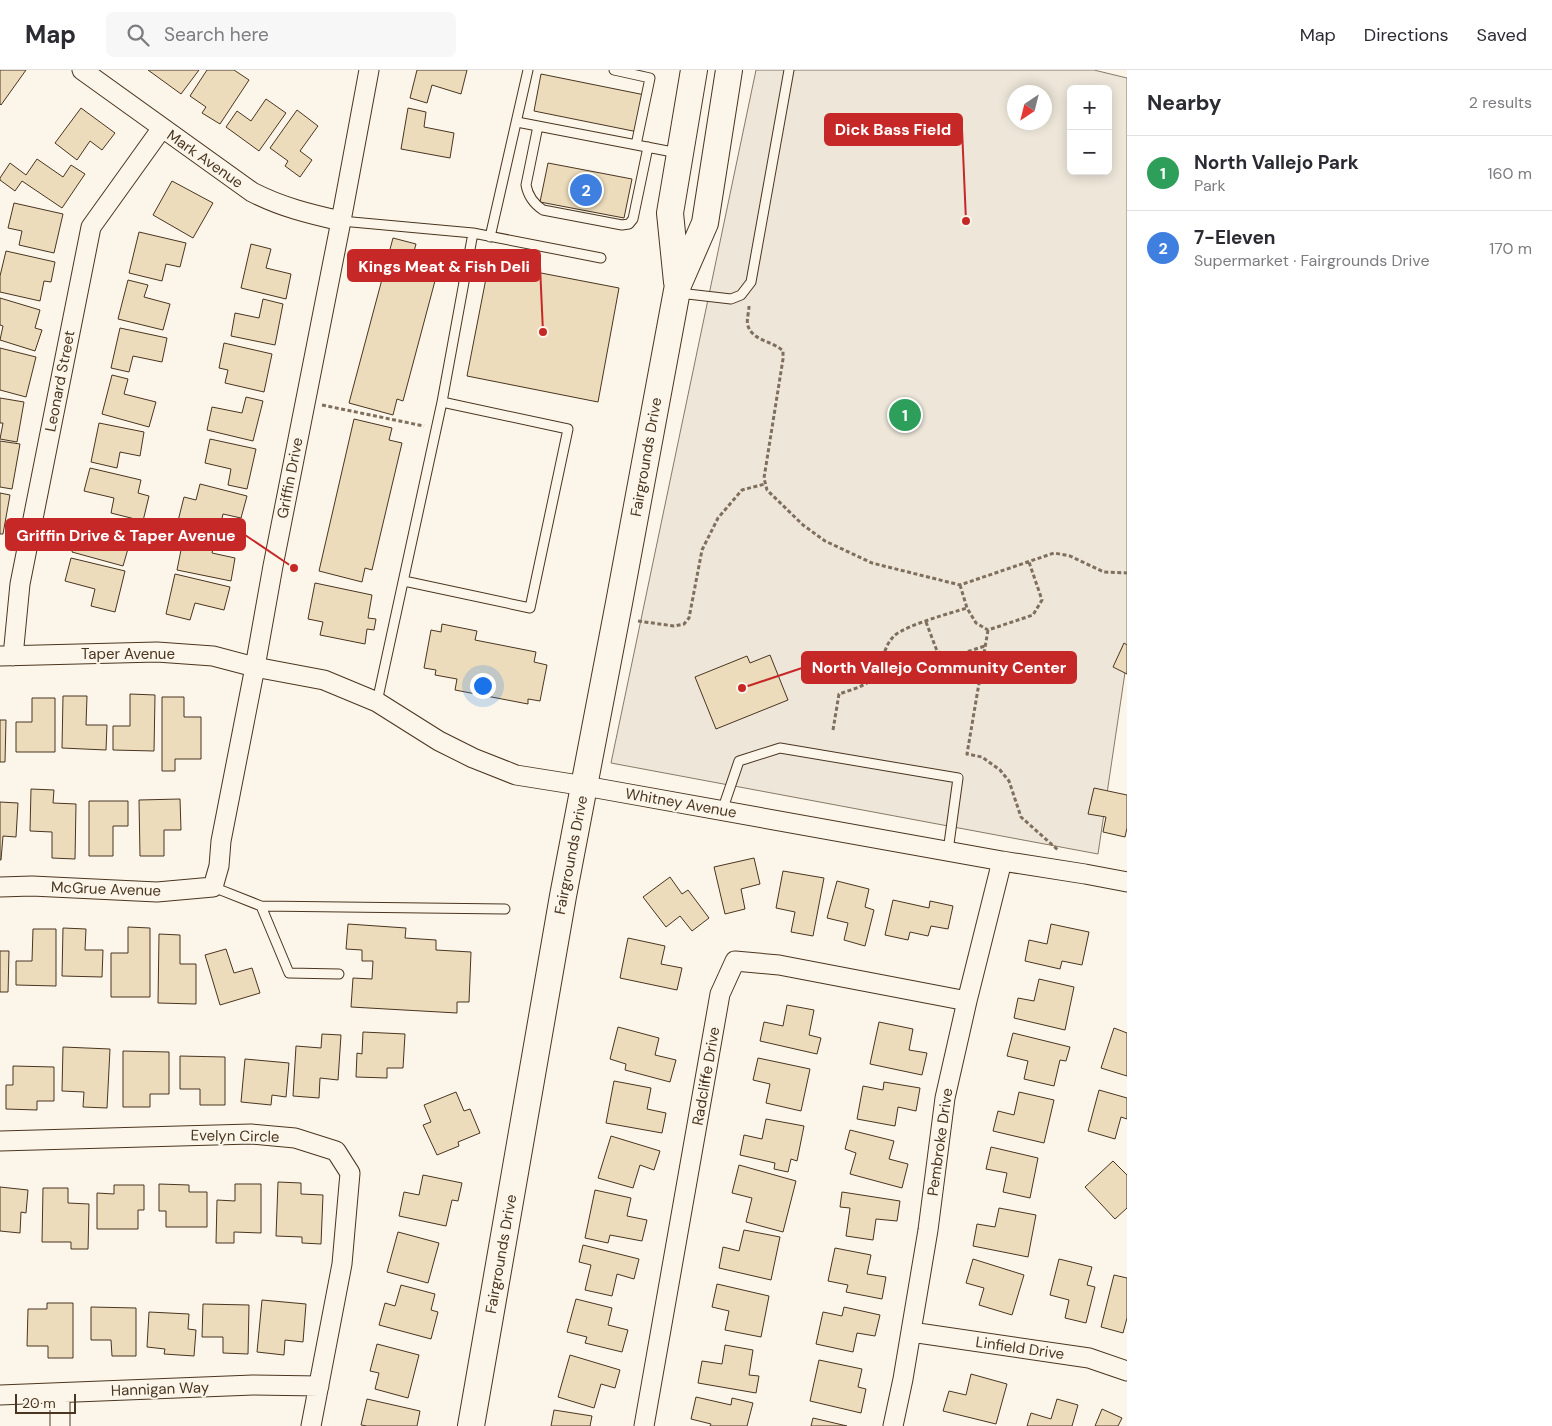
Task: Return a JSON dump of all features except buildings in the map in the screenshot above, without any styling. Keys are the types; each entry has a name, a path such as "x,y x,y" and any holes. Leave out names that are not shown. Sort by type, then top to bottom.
{"main road":[{"name":"Fairgrounds Drive","path":"677,289 670,214 694,70"},
{"name":"Fairgrounds Drive","path":"471,1426 562,906 677,289 705,223 729,70"}],"street":[{"name":"Mark Avenue","path":"82,70 252,192 271,202 298,211 341,221"},
{"name":"Griffin Drive","path":"213,887 219,866 221,842 273,566 369,70"},
{"name":"Leonard Street","path":"7,656 91,227 162,128"},
{"name":"Taper Avenue","path":"7,656 157,652 213,656 255,668"},
{"name":"Whitney Avenue","path":"255,668 324,680 377,702 439,741 473,758 516,775 1127,882"},
{"name":"Pembroke Drive","path":"893,1426 904,1379 928,1230 945,1098 1002,861"},
{"name":"McGrue Avenue","path":"0,887 32,886 157,892 213,887"},
{"name":"Radcliffe Drive","path":"644,1426 720,994 734,961 779,965 967,1001"},
{"name":"Evelyn Circle","path":"0,1141 251,1134 294,1138 336,1150 350,1173 342,1264 311,1426"},
{"name":"Linfield Drive","path":"911,1332 1089,1358 1127,1371"},
{"name":"Hannigan Way","path":"0,1395 253,1386 319,1386"},
{"path":"60,1394 60,1426"}],"lane":[{"path":"490,237 528,70"},
{"path":"614,70 650,78 636,145"},
{"path":"677,289 730,299 742,295 751,282 789,70"},
{"path":"517,122 680,154"},
{"path":"538,126 526,185 527,194 543,210 622,225 629,224 633,219 648,148"},
{"path":"341,221 473,233 601,258"},
{"path":"377,702 442,402 473,233"},
{"path":"404,581 530,608 568,429 442,402"},
{"path":"722,811 739,761 780,748 958,778 948,851"},
{"path":"213,887 261,906 505,909"},
{"path":"261,906 289,973 339,974"}],"path":[{"path":"751,282 748,325 759,338 779,347 783,351 764,478 765,484 767,490 802,525 825,541 872,563 960,586 1054,553 1070,556 1104,572 1127,573"},
{"path":"304,402 436,428"},
{"path":"636,620 674,626 684,624 689,618 702,550 718,518 742,490 765,484"},
{"path":"960,586 967,608 976,623 988,630 1033,615 1042,600 1029,562"},
{"path":"833,730 839,694 862,686 872,680 878,672 887,644 896,634 967,608"},
{"path":"926,622 937,651 948,658 985,646"},
{"path":"988,630 967,754 982,757 1000,770 1008,781 1021,817 1085,874"}],"shaded area":[{"path":"756,70 1094,70 1127,78 1127,659 1098,854 611,763"}],"place":[{"name":"7-Eleven","path":"586,190"},
{"name":"Dick Bass Field","path":"966,221"},
{"name":"Kings Meat & Fish Deli","path":"543,332"},
{"name":"North Vallejo Park","path":"905,415"},
{"name":"Griffin Drive & Taper Avenue","path":"294,568"},
{"name":"North Vallejo Community Center","path":"742,688"}]}
